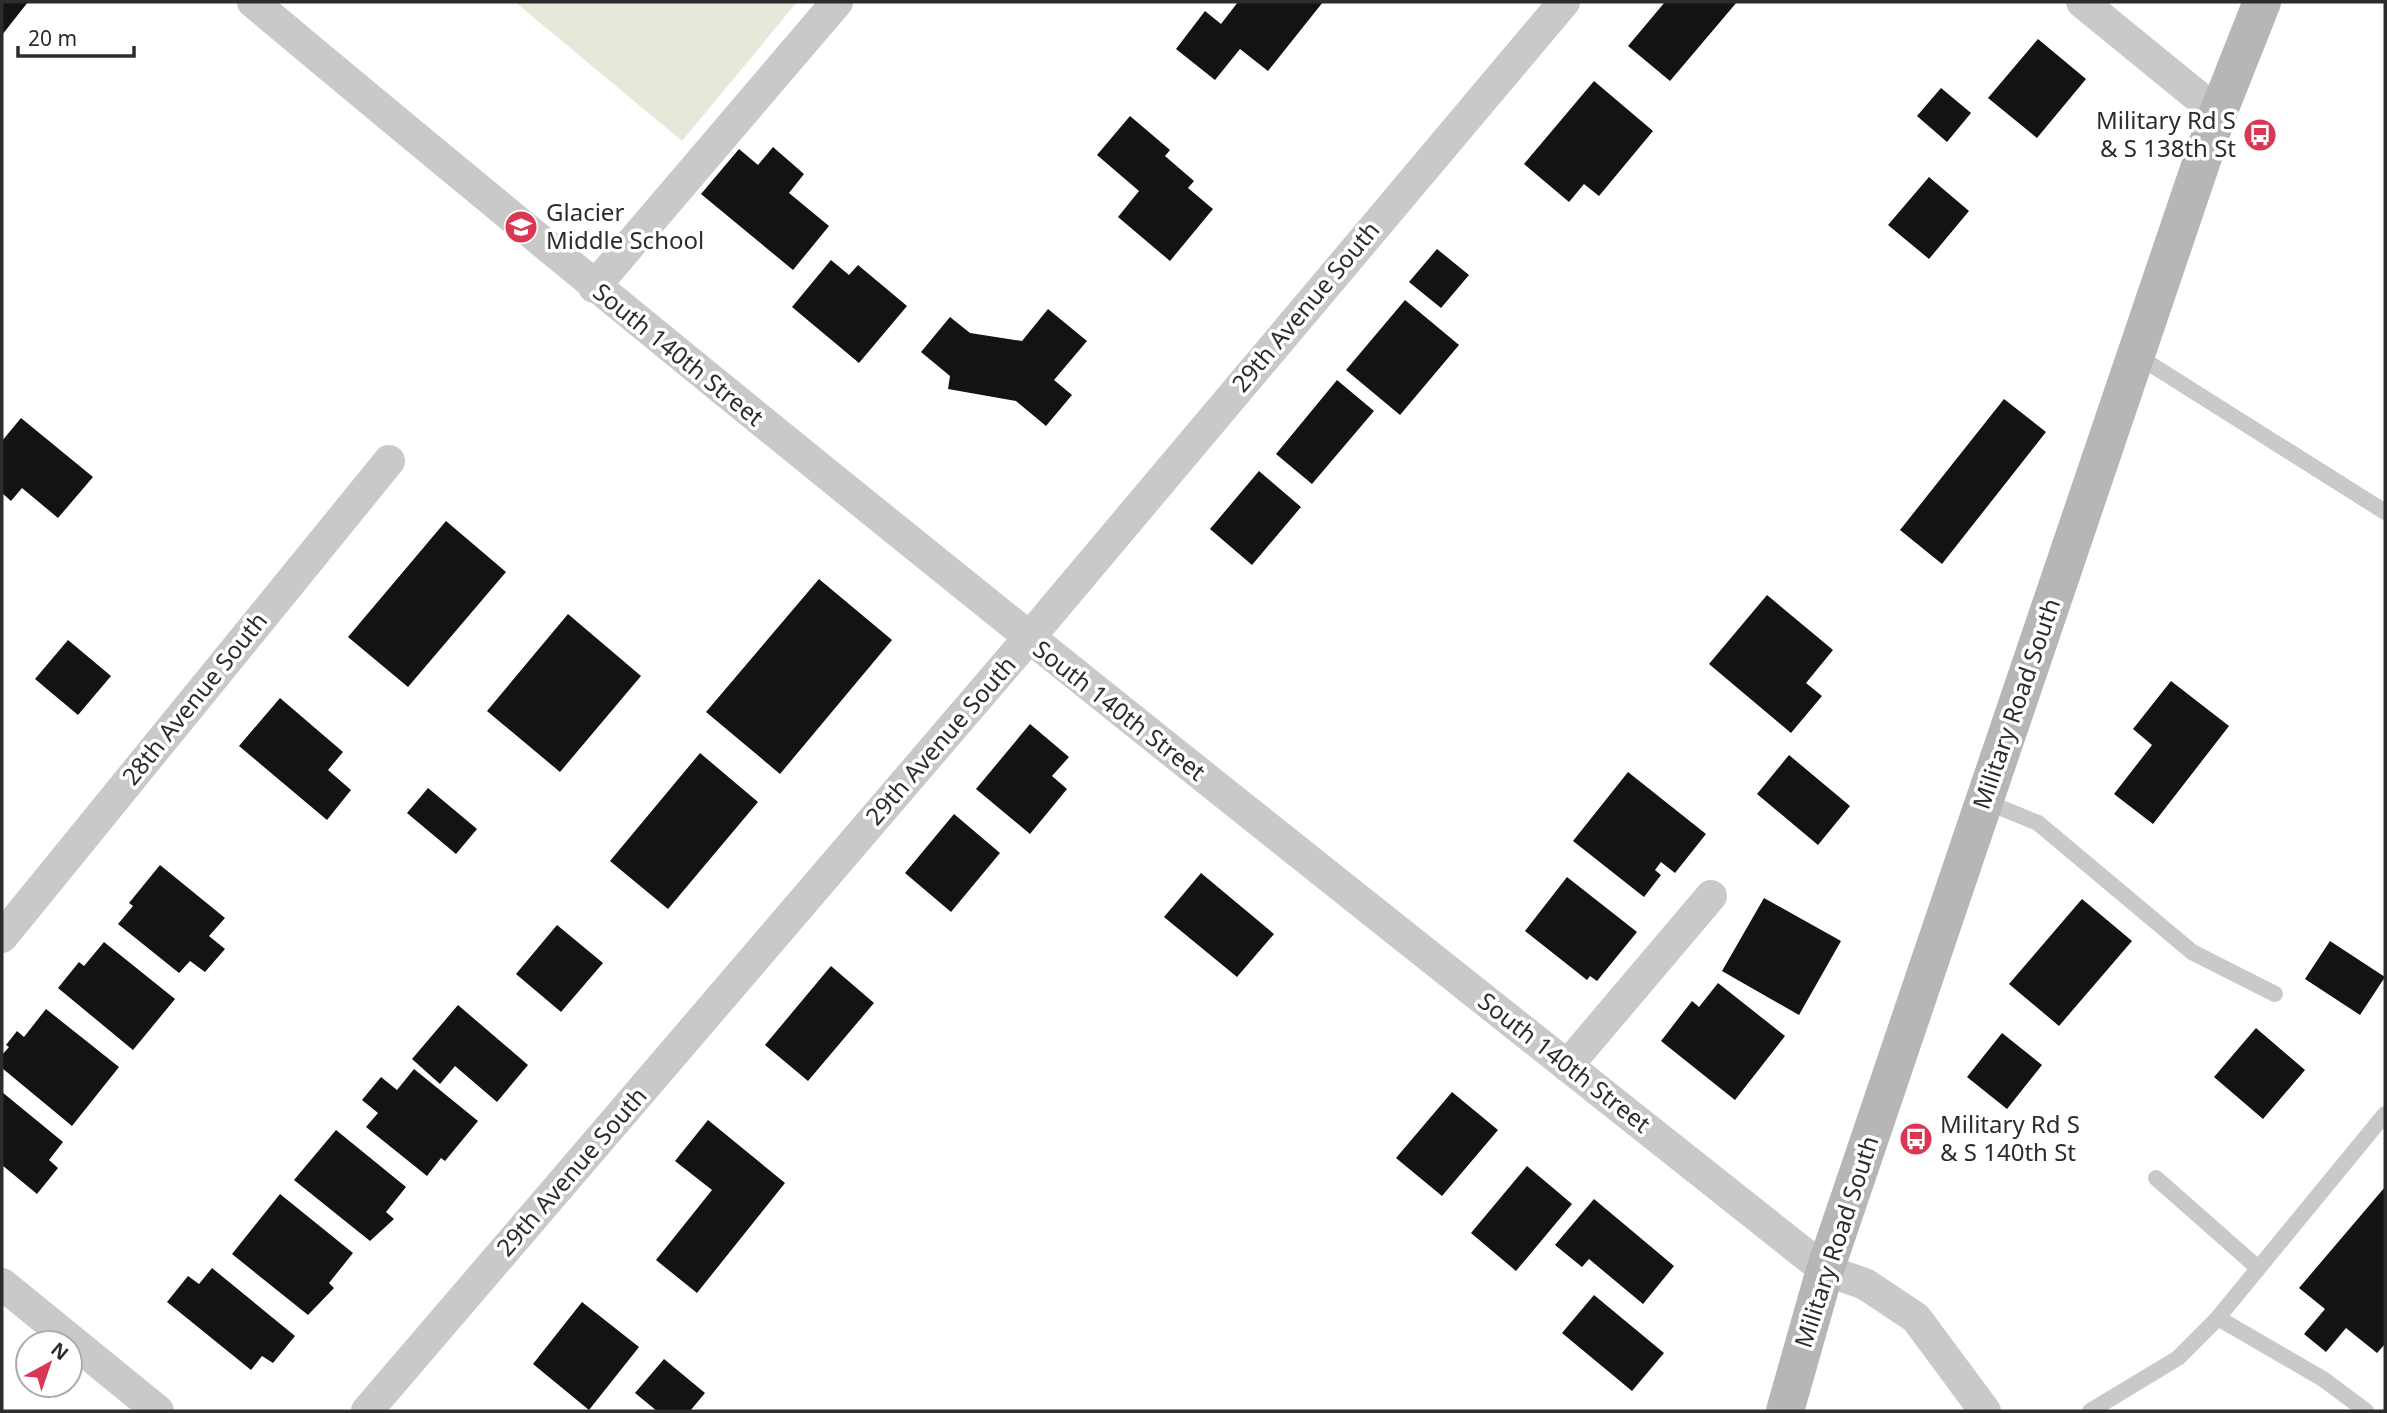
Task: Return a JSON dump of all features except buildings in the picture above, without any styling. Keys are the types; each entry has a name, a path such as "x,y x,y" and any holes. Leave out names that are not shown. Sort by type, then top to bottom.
{"street":[{"name":"South 140th Street","path":"253,2 594,287 1028,639 1567,1066 1825,1270 1865,1284 1916,1318 1985,1411"},
{"path":"594,287 837,2"},
{"name":"29th Avenue South","path":"367,1411 1028,639 1564,2"},
{"path":"2082,2 2218,113"},
{"name":"Military Road South","path":"1785,1411 1825,1270 2218,113 2262,2"},
{"name":"28th Avenue South","path":"2,937 389,461"},
{"path":"1567,1066 1711,896"},
{"path":"2,1284 158,1411"}],"lane":[{"path":"2136,355 2385,512"},
{"path":"1984,801 2038,824 2192,952 2275,994"},
{"path":"2090,1411 2178,1358 2218,1318 2385,1114"},
{"path":"2156,1178 2258,1268"},
{"path":"2218,1318 2323,1379 2366,1411"}],"shaded area":[{"path":"515,2 797,2 682,141"}],"place":[{"name":"Military Rd S & S 138th St","path":"2260,135"},
{"name":"Glacier Middle School","path":"521,227"},
{"name":"Military Rd S & S 140th St","path":"1916,1139"}]}
